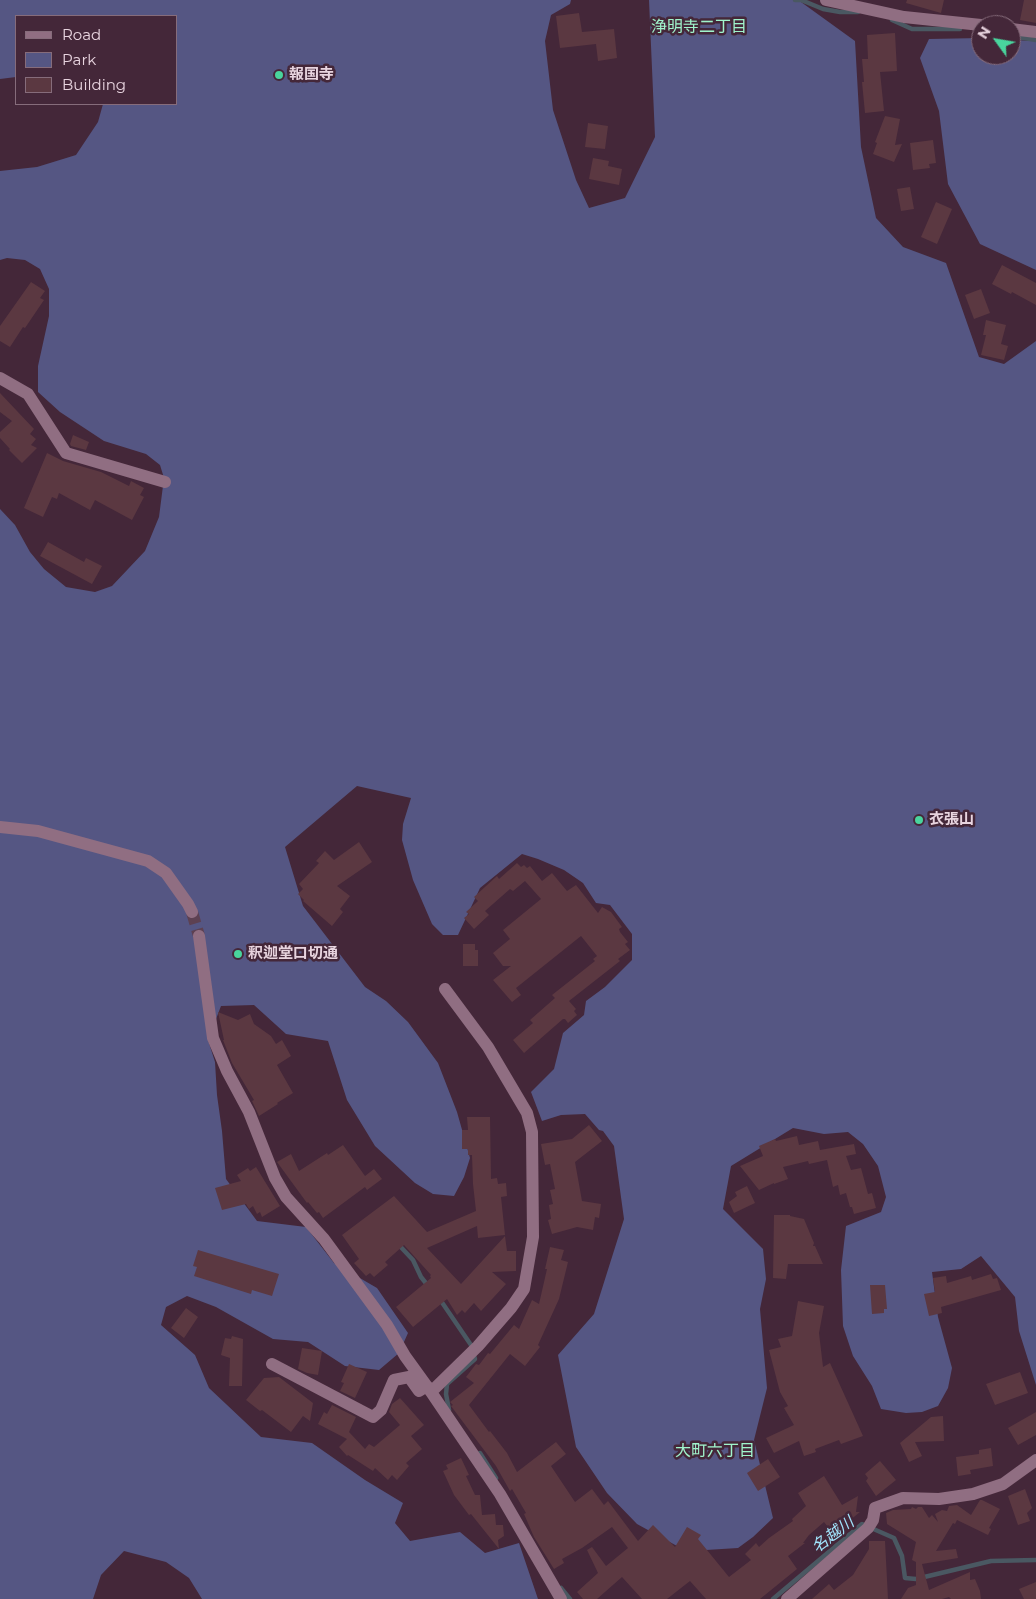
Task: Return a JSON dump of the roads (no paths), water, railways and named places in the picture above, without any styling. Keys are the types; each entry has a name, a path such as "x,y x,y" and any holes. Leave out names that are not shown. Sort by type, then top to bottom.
{"street":[{"path":"826,0 904,17 971,24"},
{"path":"1021,30 1036,32"},
{"path":"0,378 28,394 66,453 165,482"},
{"path":"0,827 38,831 148,861 166,873 192,912"},
{"path":"199,936 213,1038 227,1071 250,1112 275,1178 286,1197 324,1239 387,1325 405,1356 500,1494 561,1599"},
{"path":"272,1364 373,1417 381,1410 394,1380 409,1377 419,1392 429,1389 478,1346 511,1308 524,1289 533,1237 532,1132 527,1113 488,1047 446,989"},
{"path":"787,1599 868,1528 873,1520 875,1508 903,1498 939,1499 972,1494 1003,1484 1036,1460"}],"waterway":[{"path":"795,0 801,0 823,9 840,12 858,12"},
{"path":"892,20 912,29 960,29"},
{"path":"1021,38 1036,40"},
{"path":"397,1243 413,1260 421,1277 429,1287"},
{"path":"439,1298 471,1345 475,1359 447,1384 446,1394 449,1410"},
{"path":"480,1453 496,1478"},
{"name":"名越川","path":"773,1599 862,1524 894,1538 902,1556 905,1578 916,1579 991,1561 1036,1560"},
{"path":"561,1588 570,1599"}],"tunnel":[{"path":"192,912 199,936"}],"place":[{"name":"報国寺","path":"279,75"},
{"name":"衣張山","path":"919,820"},
{"name":"釈迦堂口切通","path":"238,954"}],"district":[{"name":"浄明寺二丁目","path":"699,27"},
{"name":"大町六丁目","path":"715,1451"}]}
